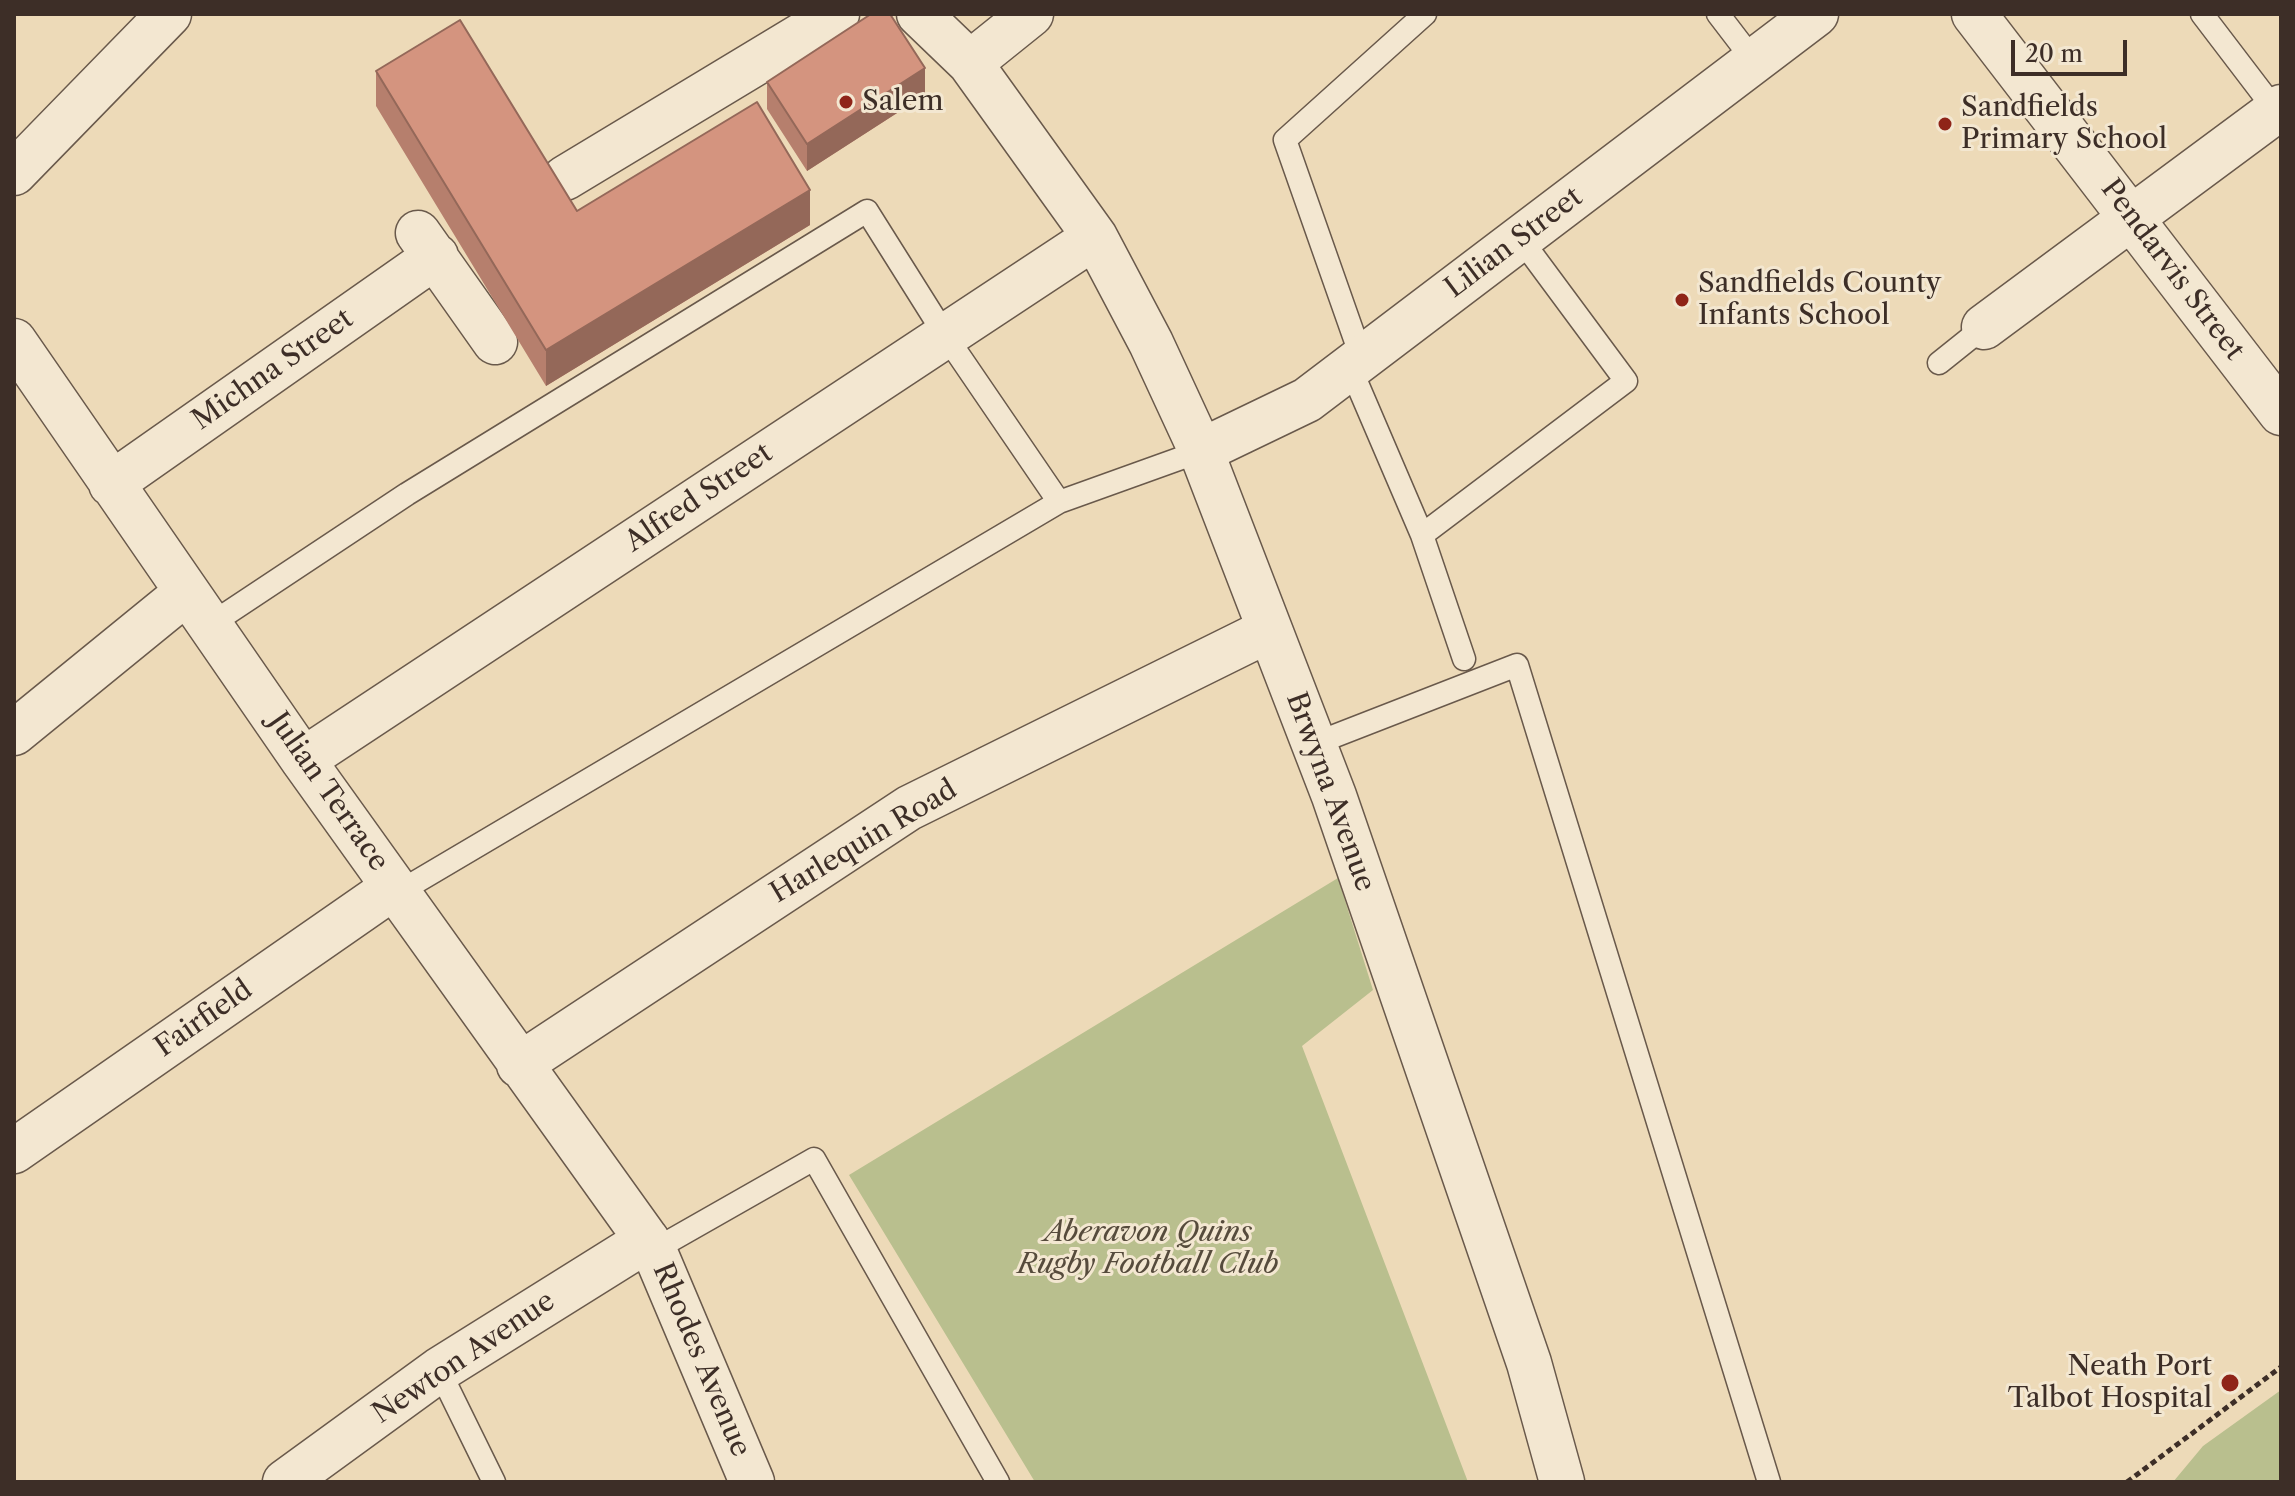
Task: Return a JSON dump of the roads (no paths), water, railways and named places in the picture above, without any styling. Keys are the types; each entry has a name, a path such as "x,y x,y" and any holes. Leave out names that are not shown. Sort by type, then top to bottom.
{"street":[{"path":"14,173 169,14"},
{"path":"565,178 612,170 837,14"},
{"name":"Brwyna Avenue","path":"919,14 970,63 1095,237 1151,343 1201,451 1314,744 1529,1363 1562,1482"},
{"path":"970,63 1031,14"},
{"name":"Lilian Street","path":"1201,451 1307,400 1816,14"},
{"name":"Pendarvis Street","path":"1974,14 2281,413"},
{"path":"1984,327 2131,215 2279,112"},
{"name":"Alfred Street","path":"303,760 1095,237"},
{"name":"Michna Street","path":"111,484 426,244 495,342"},
{"name":"Julian Terrace","path":"14,341 303,760 650,1245"},
{"path":"14,733 199,608"},
{"name":"Harlequin Road","path":"519,1065 909,808 1269,630"},
{"name":"Fairfield","path":"14,1151 396,890"},
{"name":"Newton Avenue","path":"285,1482 439,1370 650,1245"},
{"name":"Rhodes Avenue","path":"650,1245 752,1482"}],"lane":[{"path":"1425,14 1285,140 1356,363 1422,535 1464,659"},
{"path":"1718,14 1754,61"},
{"path":"2202,14 2279,112"},
{"path":"199,608 407,494 867,211 945,335 1059,502"},
{"path":"1422,535 1626,381 1520,238"},
{"path":"1939,363 1984,327"},
{"path":"396,890 1059,502 1201,451"},
{"path":"1314,744 1517,665 1769,1482"},
{"path":"650,1245 814,1159 998,1482"},
{"path":"439,1370 494,1482"}],"place":[{"name":"Salem","path":"846,102"},
{"name":"Sandfields Primary School","path":"1945,124"},
{"name":"Sandfields County Infants School","path":"1682,300"},
{"name":"Neath Port Talbot Hospital","path":"2230,1383"}],"park label":[{"name":"Aberavon Quins Rugby Football Club","path":"1148,1249"}]}
